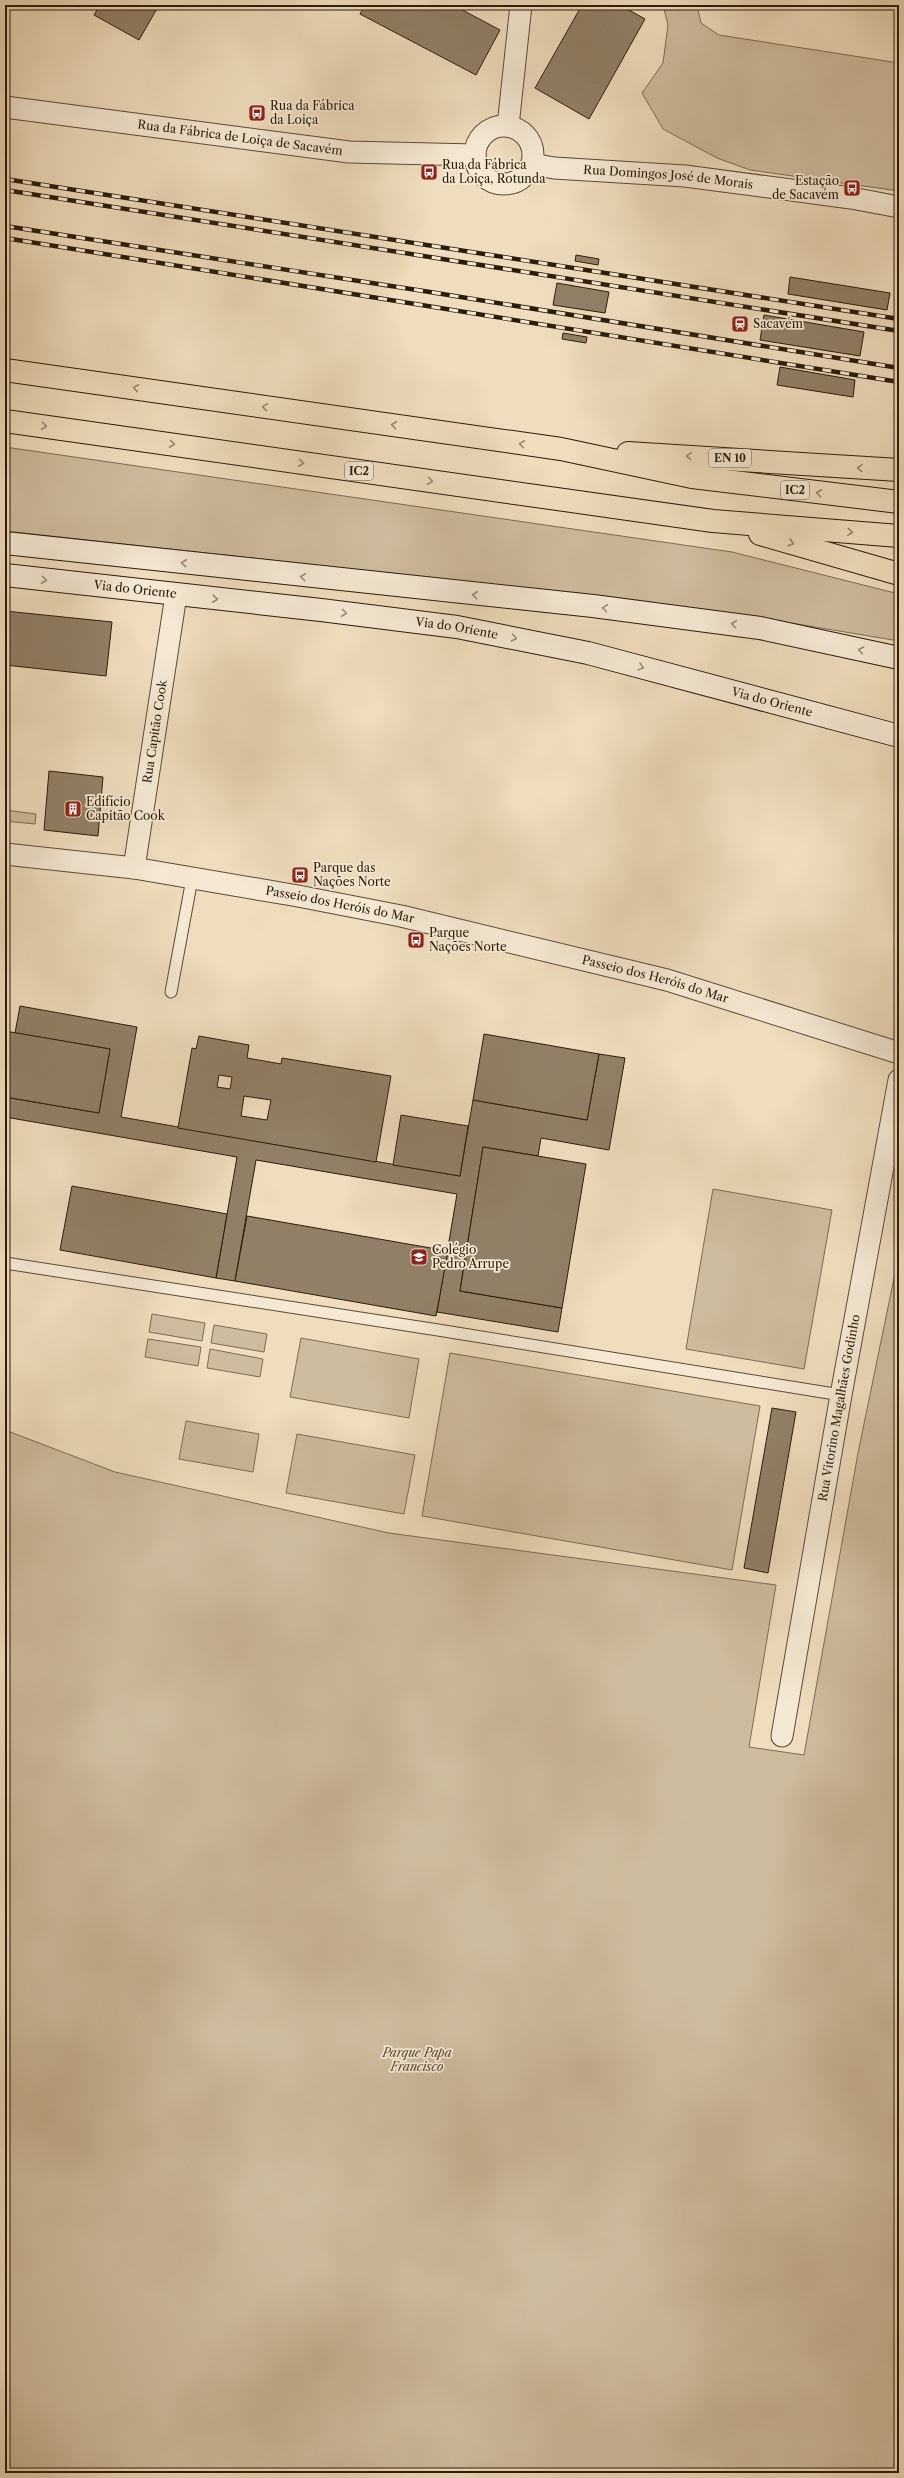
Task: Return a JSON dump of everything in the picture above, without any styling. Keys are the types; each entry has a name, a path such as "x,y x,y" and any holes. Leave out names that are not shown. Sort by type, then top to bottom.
{"highway":[{"name":"IC2","path":"5,370 561,449 692,477 899,502"},
{"name":"IC2","path":"5,421 713,521 899,536"},
{"name":"EN 10","path":"561,449 899,470"},
{"path":"713,521 899,574"}],"street":[{"path":"508,126 521,5"},
{"name":"Rua da Fábrica de Loiça de Sacavém","path":"5,106 349,152 476,155"},
{"path":"498,126 508,126 522,132 531,144 532,164 527,173 520,180 500,184 490,180 482,174 477,165 477,146 485,134 498,126"},
{"name":"Rua Domingos José de Morais","path":"532,164 554,168 685,176 850,198 899,207"},
{"path":"5,543 593,606 760,628 899,658"},
{"path":"113,555 176,595 237,569"},
{"name":"Via do Oriente","path":"5,576 321,610 457,627 588,653 899,736"},
{"name":"Rua Capitão Cook","path":"134,868 176,595"},
{"name":"Passeio dos Heróis do Mar","path":"5,854 134,868 401,916 651,976 899,1053"},
{"name":"Rua Vitorino Magalhães Godinho","path":"782,1736 841,1396 899,1080"}],"lane":[{"path":"171,992 192,878"},
{"path":"5,1263 423,1327 841,1396"}],"green space":[{"path":"663,5 697,5 701,23 719,35 899,63 899,191 750,170 717,158 663,129 642,93 663,63 668,25"},
{"path":"5,447 732,552 899,594 899,641 761,618 288,562 5,531"},
{"path":"5,810 36,814 35,824 5,821"},
{"path":"713,1189 832,1210 804,1369 686,1349"},
{"name":"Parque Papa Francisco","path":"899,1254 899,2473 5,2473 5,1430 115,1472 389,1533 776,1585 749,1747 804,1755 858,1453"},
{"path":"152,1314 205,1323 202,1341 149,1332"},
{"path":"214,1325 267,1334 264,1352 211,1343"},
{"path":"301,1338 419,1359 409,1418 290,1397"},
{"path":"148,1339 201,1347 198,1366 145,1357"},
{"path":"210,1349 263,1359 260,1377 207,1368"},
{"path":"450,1353 760,1406 732,1570 422,1516"},
{"path":"186,1421 259,1434 253,1472 179,1459"},
{"path":"297,1434 415,1455 404,1514 286,1493"}],"building":[{"path":"100,5 159,5 139,40 94,15"},
{"path":"365,5 453,5 500,30 476,75 360,14"},
{"path":"582,5 620,5 645,19 589,119 535,88"},
{"path":"576,255 599,259 598,265 575,261"},
{"path":"790,277 890,293 887,310 788,294"},
{"path":"557,283 609,292 605,313 553,305"},
{"path":"764,315 864,332 860,356 760,340"},
{"path":"563,333 587,337 586,343 562,339"},
{"path":"780,367 855,380 853,397 777,385"},
{"path":"5,611 112,622 106,676 5,665"},
{"name":"Edifício Capitão Cook","path":"49,771 103,777 98,836 44,830"},
{"path":"20,1006 137,1027 121,1117 460,1176 473,1100 587,1120 599,1054 625,1058 609,1150 541,1138 538,1156 483,1147 460,1291 562,1308 558,1332 437,1312 457,1194 256,1160 235,1281 216,1278 237,1157 5,1117 5,1097 99,1113 110,1049 15,1033"},
{"path":"5,1031 110,1049 99,1113 5,1097 8,1078 5,1077"},
{"path":"484,1034 599,1054 587,1120 473,1100"},
{"path":"199,1036 249,1045 247,1058 281,1064 282,1058 391,1076 376,1162 178,1128 192,1048 196,1049","holes":["219,1075 232,1077 230,1089 217,1087","244,1096 271,1100 267,1120 241,1116"]},
{"path":"401,1115 468,1126 460,1176 393,1165"},
{"path":"483,1147 586,1164 562,1308 460,1291"},
{"path":"72,1186 227,1214 216,1278 60,1250"},
{"path":"247,1216 448,1251 436,1316 235,1281"},
{"path":"772,1408 796,1412 768,1573 744,1568"}],"railway":[{"path":"5,179 899,319"},
{"path":"5,190 899,331"},
{"path":"5,226 430,292 899,368"},
{"path":"5,238 899,382"}],"place":[{"name":"Rua da Fábrica da Loiça","path":"257,113"},
{"name":"Rua da Fábrica da Loiça, Rotunda","path":"429,172"},
{"name":"Estação de Sacavém","path":"852,188"},
{"name":"Sacavém","path":"740,324"},
{"name":"Edifício Capitão Cook","path":"73,809"},
{"name":"Parque das Nações Norte","path":"300,875"},
{"name":"Parque Nações Norte","path":"416,940"},
{"name":"Colégio Pedro Arrupe","path":"419,1257"}]}
